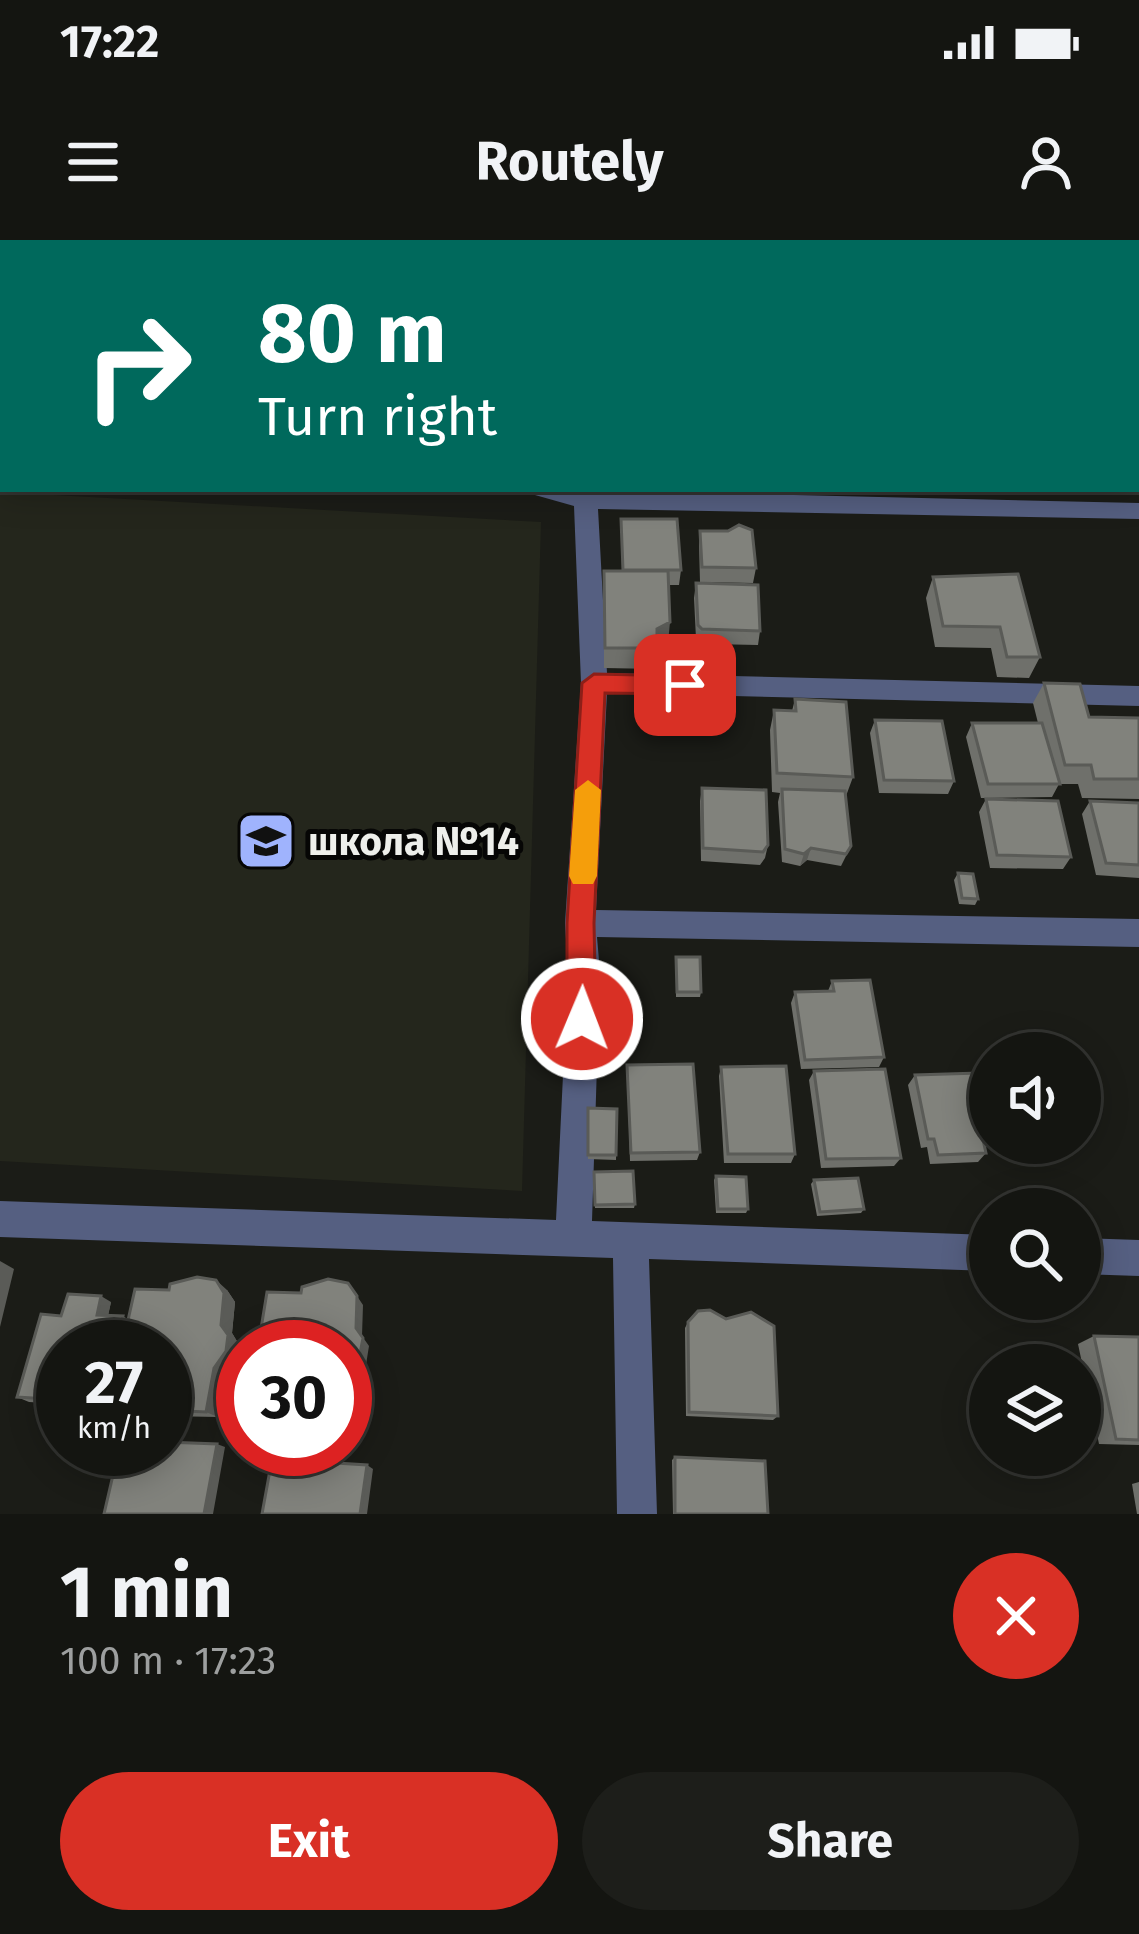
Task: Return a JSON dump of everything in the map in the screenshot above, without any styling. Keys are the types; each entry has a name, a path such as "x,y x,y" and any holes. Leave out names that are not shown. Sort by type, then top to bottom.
{"street":[{"path":"554,492 586,501 1139,512"},
{"path":"573,1242 584,972 580,923 594,683 586,501"},
{"path":"594,683 1139,696"},
{"path":"580,923 1139,933"},
{"path":"0,1219 969,1252"},
{"path":"631,1244 637,1514"},
{"path":"1101,1257 1139,1258"}],"shaded area":[{"name":"школа №14","path":"0,492 541,522 522,1191 0,1161"}],"building":[{"path":"621,519 677,519 681,570 623,570"},
{"path":"739,525 752,530 756,568 702,567 700,531 728,531"},
{"path":"604,571 668,571 670,622 657,629 657,648 605,648"},
{"path":"1018,574 1040,657 1007,657 1000,627 943,626 933,577"},
{"path":"696,583 758,585 760,631 702,629"},
{"path":"690,641 709,641 711,661 692,661"},
{"path":"1044,683 1080,684 1089,717 1139,718 1139,779 1094,779 1091,765 1065,765"},
{"path":"795,699 846,702 853,777 777,773 774,710 796,711"},
{"path":"875,720 942,721 954,781 884,780"},
{"path":"972,723 1042,723 1060,784 988,784"},
{"path":"702,788 766,790 768,845 763,852 703,848"},
{"path":"782,789 845,791 851,846 846,854 785,849"},
{"path":"986,799 1058,801 1071,857 997,855"},
{"path":"1090,801 1139,803 1139,865 1106,863"},
{"path":"958,873 973,874 978,899 962,898"},
{"path":"676,957 700,957 701,992 677,992"},
{"path":"870,980 884,1057 805,1060 795,992 834,991 832,981"},
{"path":"693,1064 700,1152 631,1153 627,1065"},
{"path":"786,1066 795,1154 728,1154 721,1067"},
{"path":"885,1069 901,1158 826,1159 814,1071"},
{"path":"969,1073 969,1154 938,1155 934,1139 928,1139 915,1075"},
{"path":"588,1108 617,1109 616,1155 588,1155"},
{"path":"633,1171 635,1204 595,1205 594,1172"},
{"path":"716,1176 746,1177 748,1209 718,1209"},
{"path":"858,1178 864,1209 820,1212 814,1180"},
{"path":"197,1277 216,1280 224,1293 221,1320 216,1320 216,1365 206,1412 192,1411 192,1320 128,1320 135,1289 169,1290 170,1284"},
{"path":"328,1279 348,1283 357,1296 356,1320 262,1320 267,1292 301,1293 302,1287"},
{"path":"68,1294 101,1296 97,1315 123,1316 122,1320 39,1320 41,1314 61,1316"},
{"path":"710,1310 726,1319 751,1312 774,1326 778,1416 689,1412 688,1322 698,1311"},
{"path":"36,1331 36,1398 17,1397"},
{"path":"1094,1336 1139,1337 1139,1440 1116,1439 1101,1369 1101,1344 1096,1344"},
{"path":"192,1443 216,1444 204,1514 104,1514 113,1476 192,1476"},
{"path":"675,1457 765,1461 768,1514 675,1514"},
{"path":"269,1476 365,1476 360,1514 262,1514"}],"slow traffic":[{"path":"583,876 588,790"}],"place":[{"name":"школа №14","path":"266,841"}],"route":[{"path":"582,1019 580,923 594,683 685,685"}]}
